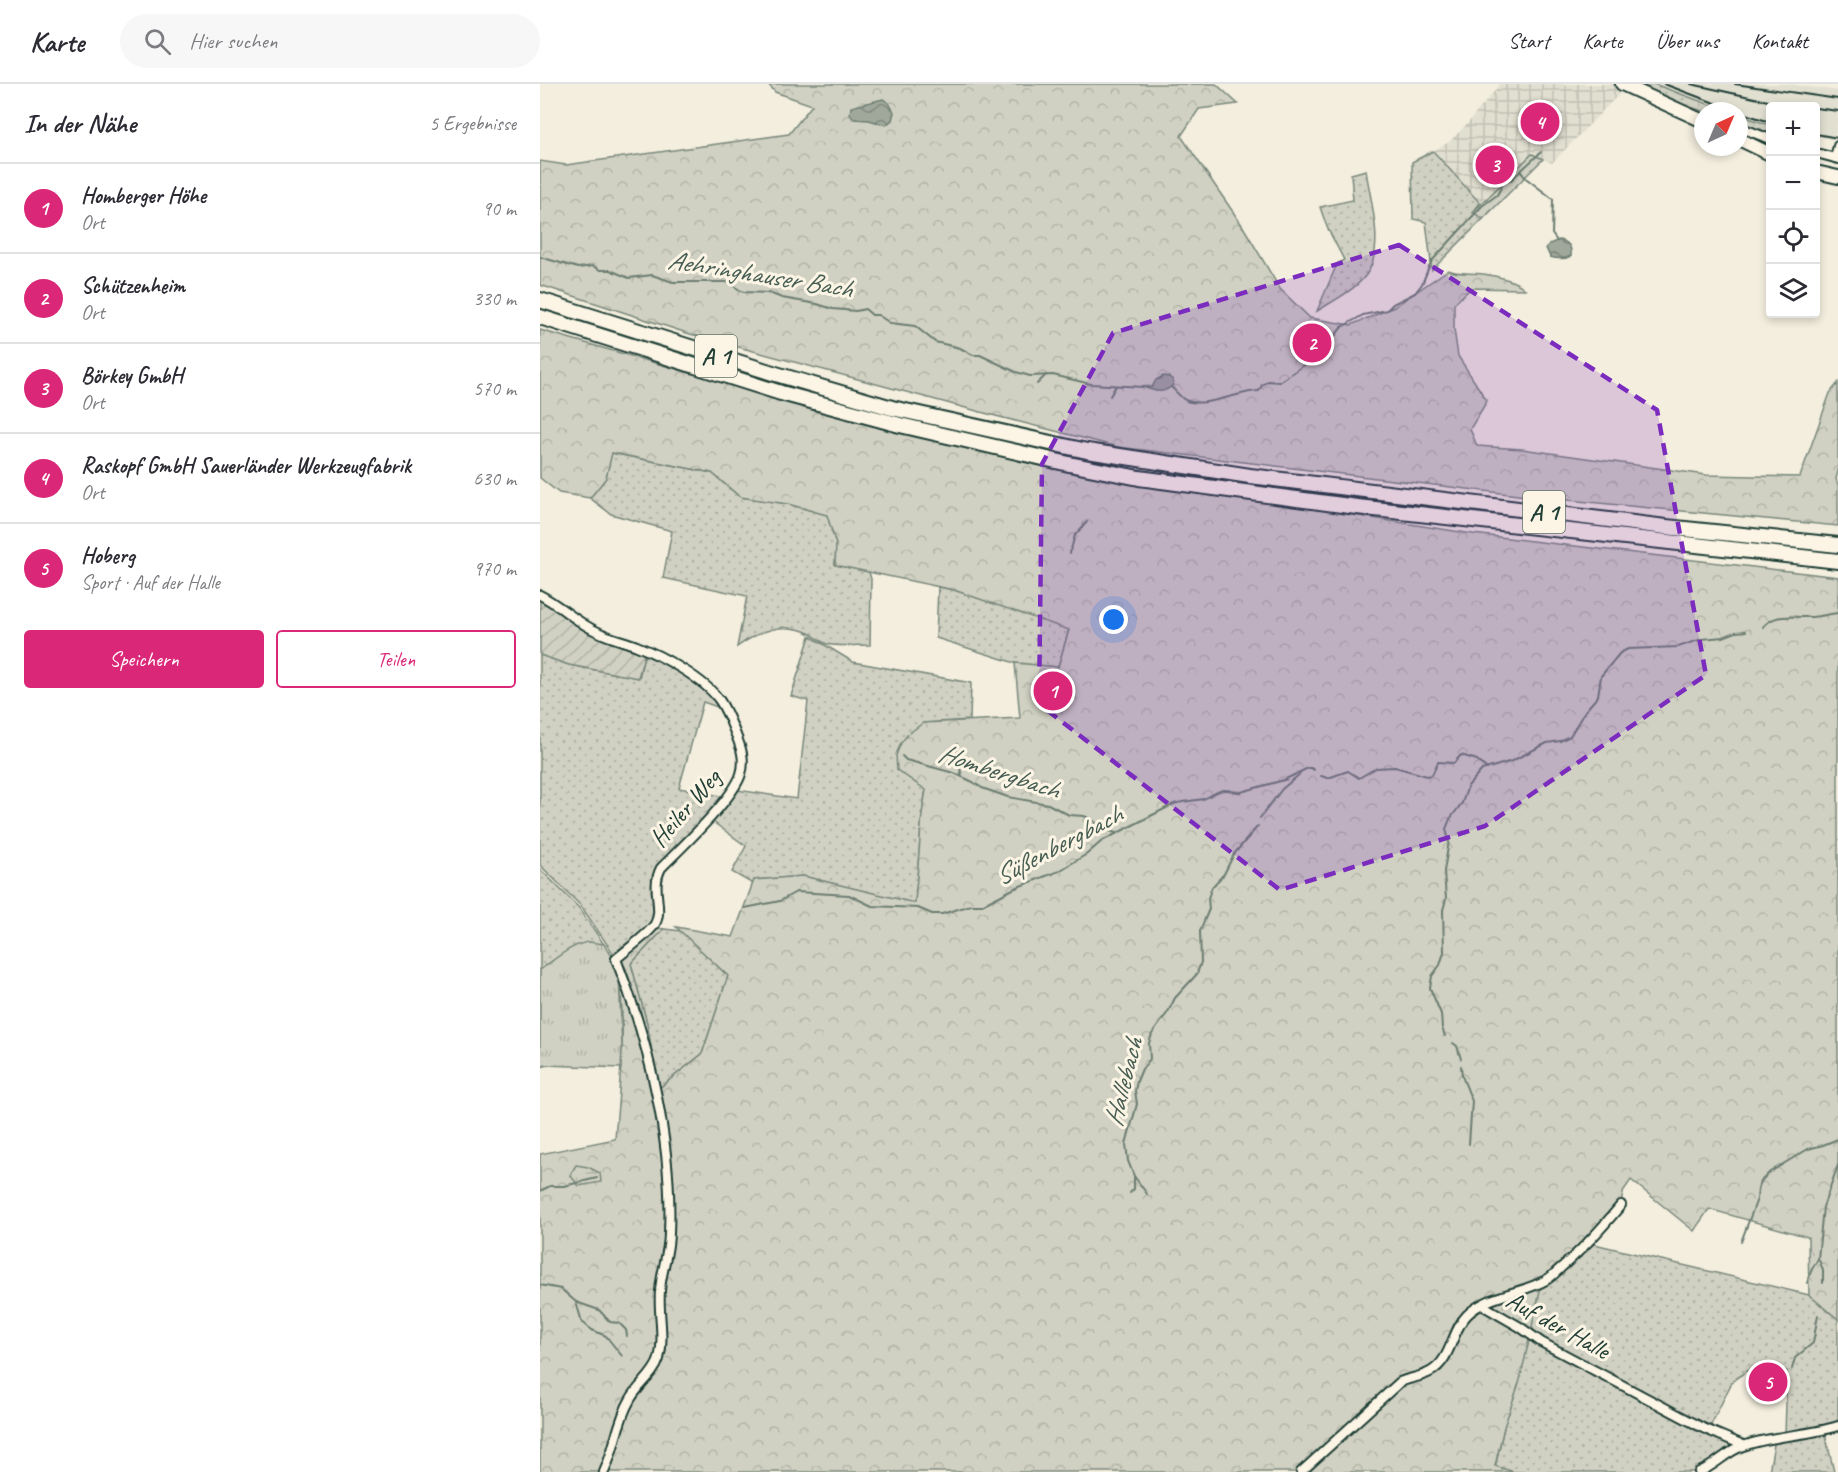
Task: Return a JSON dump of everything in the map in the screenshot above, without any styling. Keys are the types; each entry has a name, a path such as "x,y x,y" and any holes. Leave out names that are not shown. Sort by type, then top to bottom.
{"highway":[{"name":"A 1","path":"540,300 765,371 892,408 1087,451 1250,476 1666,527 1838,545"},
{"name":"A 1","path":"540,317 780,393 900,425 1139,478 1367,509 1838,561"}],"main road":[{"path":"1623,84 1694,117"},
{"path":"1748,143 1766,152"},
{"path":"1820,173 1838,177"}],"street":[{"path":"1748,130 1766,137"},
{"path":"1820,154 1837,159 1838,146"},
{"name":"Heiler Weg","path":"540,595 555,602 597,632 639,647 706,686 723,706 741,749 743,761 741,774 735,787 661,868 656,877 658,914 654,926 616,959 637,1021 655,1089 667,1158 670,1215 668,1253 660,1292 659,1358 655,1367 630,1399 622,1417 613,1454 604,1472"},
{"path":"1482,1305 1500,1296 1546,1280 1588,1244 1621,1205"},
{"name":"Auf der Halle","path":"1301,1472 1400,1382 1429,1373 1441,1364 1458,1327 1467,1314 1482,1305 1541,1342 1704,1428 1743,1445"},
{"path":"1699,1472 1743,1445 1838,1426"}],"highlighted area":[{"path":"1399,245 1657,410 1706,675 1485,826 1280,890 1039,704 1042,464 1113,333"}],"shaded area":[{"path":"1500,84 1623,84 1627,86 1552,163 1532,154 1480,203 1433,151 1449,142 1468,123"},
{"path":"1654,84 1787,84 1838,91 1838,121 1834,140 1820,137 1820,102 1766,102 1766,124 1748,118 1748,102 1703,102"}],"green space":[{"path":"768,84 1216,84 1238,104 1199,109 1181,136 1242,225 1280,289 1310,318 1351,325 1394,307 1448,270 1500,277 1525,289 1471,288 1454,304 1454,329 1458,356 1487,401 1470,429 1477,446 1522,449 1706,475 1800,477 1830,393 1838,383 1838,471 1836,479 1838,526 1526,496 1118,447 690,334 540,285 540,161 566,165 789,134 812,105 775,92"},
{"path":"1638,84 1654,84 1703,102 1694,102 1694,108"},
{"path":"1748,118 1766,124 1766,132 1748,125"},
{"path":"1433,151 1480,203 1473,212 1483,219 1432,270 1426,222 1413,219 1412,162"},
{"path":"1532,154 1543,159 1483,219 1473,212"},
{"path":"1366,170 1376,238 1372,264 1356,286 1317,311 1337,264 1344,260 1327,227 1320,207 1353,200 1351,174"},
{"path":"540,330 872,425 1074,471 1473,534 1838,577 1838,1319 1809,1295 1808,1237 1709,1209 1694,1231 1631,1180 1624,1190 1620,1205 1588,1243 1542,1282 1520,1380 1504,1427 1495,1466 1514,1472 540,1472 540,1154 615,1139 621,1071 622,1025 620,980 616,958 654,927 664,929 631,964 647,1023 658,1089 702,1054 728,976 676,927 733,937 754,880 803,876 915,903 926,790 897,770 896,755 901,743 908,734 923,723 1020,718 1015,663 1058,667 1069,630 954,590 835,565 836,544 827,515 788,504 740,497 712,473 612,453 606,478 590,498 559,493 540,478"},
{"path":"611,453 712,473 740,497 788,504 827,515 836,544 835,565 869,572 871,579 870,645 827,644 801,630 782,628 763,632 737,647 747,596 663,578 672,531 611,514 590,498 606,478"},
{"path":"938,587 954,590 1069,629 1058,667 1015,663 936,638"},
{"path":"540,596 574,619 645,652 638,678 569,665 540,655"},
{"path":"810,636 853,662 971,683 970,720 923,723 897,770 926,789 915,904 803,876 754,880 753,884 732,872 746,846 710,820 737,790 797,799 808,701 791,696"},
{"path":"645,652 705,687 723,709 703,702 679,788 726,797 660,867 656,914 652,926 615,956 581,906 540,865 540,655 569,665 639,678"},
{"path":"540,869 579,908 614,959 619,971 622,1048 540,1067"},
{"path":"664,929 681,931 728,976 702,1054 658,1089 647,1023 631,964"},
{"path":"589,942 604,944 614,959 619,973 621,1068 546,1065 540,1067 540,970 569,949"},
{"path":"576,1165 588,1167 600,1173 601,1182 579,1186 570,1175"},
{"path":"1590,1243 1809,1295 1838,1319 1838,1425 1785,1435 1787,1371 1752,1367 1732,1382 1709,1429 1687,1415 1530,1334 1541,1283"},
{"path":"1530,1337 1733,1443 1735,1447 1696,1472 1514,1472 1495,1467"},
{"path":"1768,1370 1776,1373 1779,1381 1776,1389 1768,1392 1760,1389 1757,1381 1760,1373"},
{"path":"1825,1433 1834,1472 1769,1472 1775,1439"}],"water":[{"path":"883,99 889,103 894,112 892,120 886,125 854,119 850,114 851,107"},
{"path":"1559,240 1569,245 1571,256 1560,259 1550,257 1546,248 1549,244"},
{"path":"1163,376 1173,380 1173,385 1166,390 1155,391 1143,387 1152,387 1156,380"}],"waterway":[{"name":"Aehringhauser Bach","path":"1171,387 1185,400 1201,402 1259,391 1268,381 1279,382 1319,355 1342,327 1363,315 1387,310 1393,304 1415,293 1422,284 1431,262 1482,206 1497,195 1503,184 1511,180 1541,152"},
{"path":"1520,171 1553,199 1552,234 1557,241"},
{"name":"Aehringhauser Bach","path":"540,257 578,268 593,266 600,270 610,270 629,278 652,275 673,282 727,282 743,292 769,293 833,309 856,311 865,309 872,315 878,315 890,323 915,326 935,342 960,348 973,355 980,355 1030,376 1053,375 1091,384 1143,387"},
{"name":"Aehringhauser Bach","path":"1037,384 1046,375"},
{"path":"1110,396 1116,386"},
{"path":"1070,553 1075,535 1087,522"},
{"path":"1763,627 1773,619 1838,613"},
{"path":"1445,1036 1441,1014 1430,988 1432,976 1440,965 1444,952 1443,910 1446,899 1444,871 1449,841 1446,829 1450,819 1462,803 1468,786 1482,770 1512,761 1547,743 1560,741 1570,736 1585,711 1598,696 1601,676 1620,653 1628,649 1678,647 1702,639 1746,631"},
{"path":"957,744 962,776"},
{"name":"Süßenbergbach","path":"1321,776 1328,778 1348,771 1359,778 1376,768 1395,767 1427,776 1432,775 1438,762 1454,763 1461,755 1477,760 1487,769"},
{"name":"Hombergbach","path":"902,756 906,760 954,773 982,788 1008,797 1048,804 1069,815 1084,816 1104,829 1116,833"},
{"name":"Süßenbergbach","path":"745,908 780,901 796,892 849,895 872,906 918,908 932,914 942,914 971,905 982,905 1015,888 1059,871 1087,854 1102,841 1174,804 1203,799 1223,790 1241,792 1284,780 1308,768 1314,770"},
{"name":"Hallebach","path":"1260,818 1282,789 1300,774"},
{"name":"Hallebach","path":"1147,1194 1134,1176 1128,1161 1126,1144 1137,1104 1135,1091 1137,1081 1142,1069 1150,1059 1149,1043 1152,1034 1175,998 1197,974 1201,962 1200,931 1209,909 1208,898 1212,887 1224,874 1234,854 1258,826"},
{"path":"1453,1043 1457,1046 1461,1059"},
{"path":"1461,1066 1462,1076 1472,1101 1469,1144"},
{"path":"1741,1242 1762,1180 1770,1172 1808,1149 1838,1139"},
{"path":"1807,1283 1818,1259 1823,1207 1838,1165"},
{"path":"1130,1193 1134,1189 1134,1177"},
{"path":"540,1191 550,1186 564,1186 597,1178"},
{"path":"1819,1260 1823,1270 1823,1283"},
{"path":"540,1285 561,1289 576,1302 599,1310 610,1322 619,1323 626,1330 627,1336"},
{"path":"576,1302 582,1322 592,1330 606,1336 622,1356"},
{"path":"1792,1369 1795,1358 1813,1343 1818,1315"}],"railway":[{"path":"1664,84 1712,102"},
{"path":"1691,84 1772,102"},
{"path":"1735,84 1838,99"},
{"path":"1820,109 1838,111"},
{"path":"1748,115 1766,121"},
{"path":"1820,135 1838,138"}],"place":[{"name":"Raskopf GmbH Sauerländer Werkzeugfabrik","path":"1540,122"},
{"name":"Börkey GmbH","path":"1495,165"},
{"name":"Schützenheim","path":"1312,343"},
{"name":"Homberger Höhe","path":"1053,691"},
{"name":"Hoberg","path":"1768,1382"}]}
